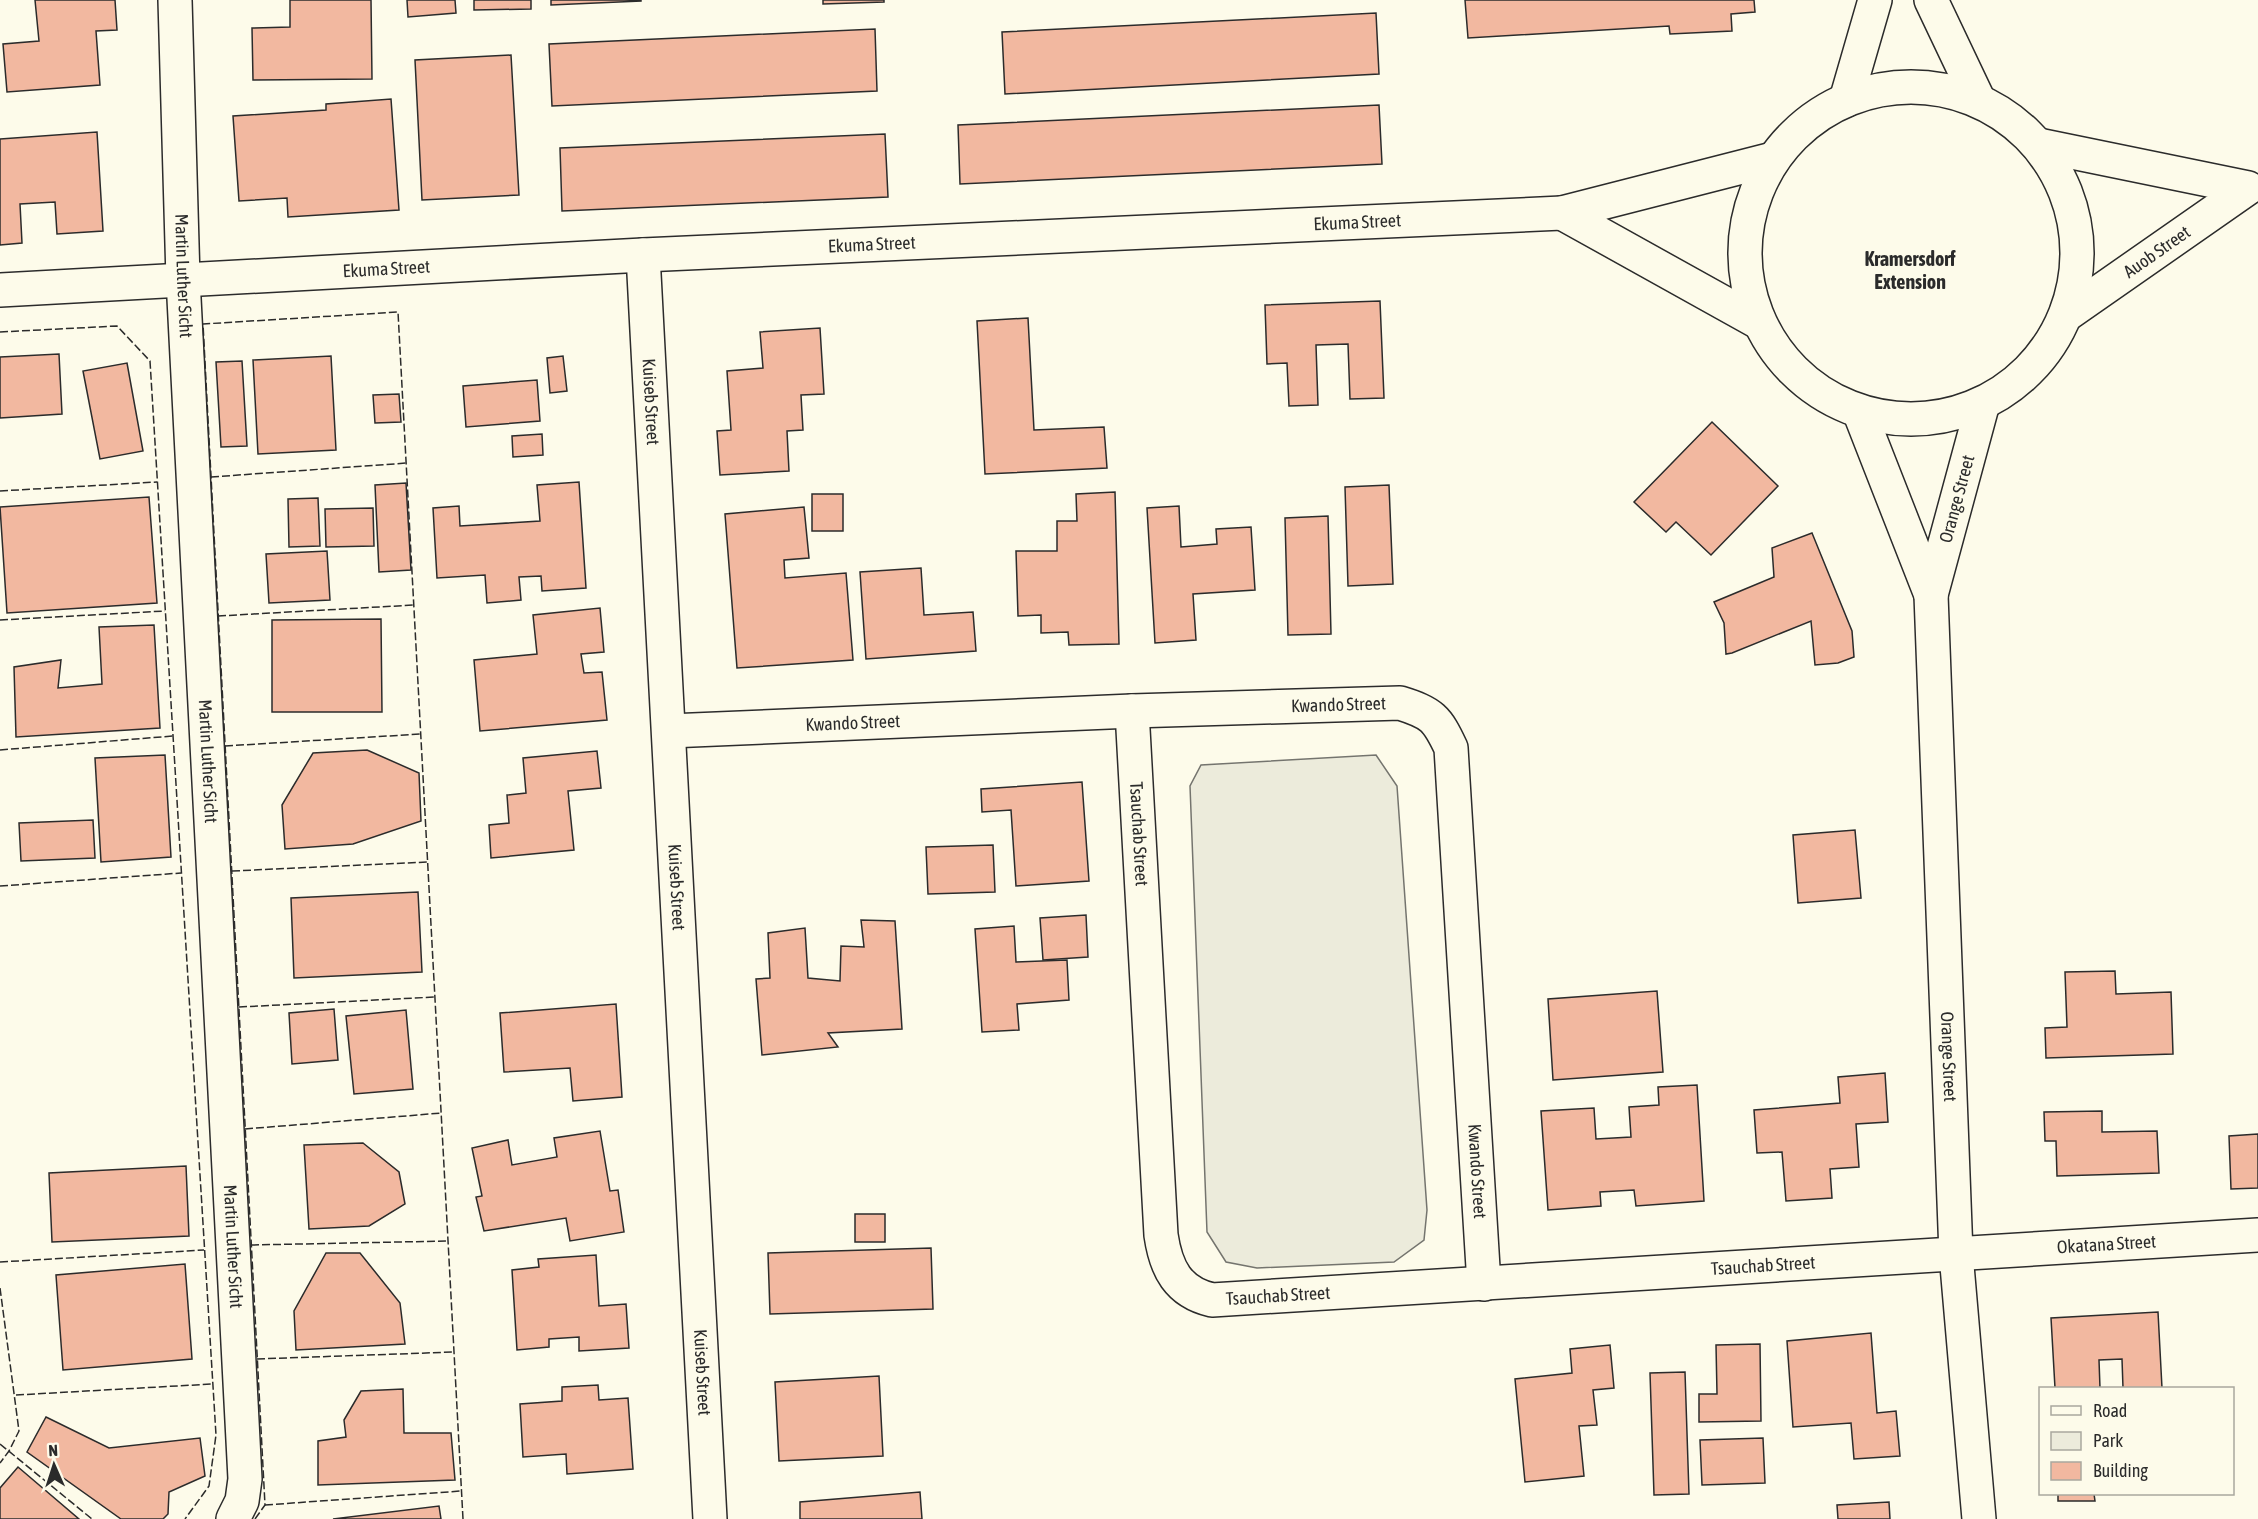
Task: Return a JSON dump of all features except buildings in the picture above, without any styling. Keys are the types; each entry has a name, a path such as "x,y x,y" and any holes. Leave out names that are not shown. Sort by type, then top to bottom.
{"street":[{"name":"Martin Luther Sicht","path":"175,0 183,279 245,1479 242,1501 233,1519"},
{"path":"1846,100 1875,0"},
{"path":"1930,0 1979,101"},
{"path":"1890,88 1935,89 1979,101 2011,119 2038,145 2062,183 2076,226 2077,272 2066,315 2046,351 2018,381 1983,403 1943,416 1922,418 1900,419 1859,411 1817,391 1784,361 1758,322 1744,267 1749,211 1773,159 1806,124 1846,100 1890,88"},
{"name":"Auob Street","path":"2038,145 2253,187"},
{"name":"Ekuma Street","path":"0,290 643,255 1562,213 1773,159"},
{"name":"Auob Street","path":"2066,315 2253,187"},
{"path":"1562,213 1758,322"},
{"name":"Kuiseb Street","path":"643,255 710,1519"},
{"name":"Orange Street","path":"1979,1519 1956,1254 1931,595 1983,403"},
{"name":"Orange Street","path":"1859,411 1931,595"},
{"name":"Kwando Street","path":"669,731 1132,711 1400,703 1425,711 1441,726 1451,748 1484,1284"},
{"name":"Tsauchab Street","path":"1132,711 1161,1236 1170,1269 1179,1282 1196,1296 1212,1300 1956,1254"},
{"name":"Okatana Street","path":"1956,1254 2258,1235"}],"green space":[{"path":"1376,755 1397,786 1427,1210 1424,1240 1394,1262 1257,1268 1226,1262 1207,1232 1190,786 1201,765"}],"fence":[{"path":"255,1519 265,1505 203,324 398,312 463,1519"},
{"path":"0,332 117,326 150,361 216,1435 209,1486 185,1519"},
{"path":"211,477 407,463"},
{"path":"0,491 157,482"},
{"path":"218,616 414,605"},
{"path":"0,620 165,611"},
{"path":"225,746 421,734"},
{"path":"0,750 173,736"},
{"path":"232,871 428,862"},
{"path":"0,886 181,873"},
{"path":"239,1007 435,997"},
{"path":"245,1129 442,1113"},
{"path":"251,1245 448,1241"},
{"path":"0,1262 204,1250"},
{"path":"0,1288 19,1431 0,1463"},
{"path":"257,1359 454,1352"},
{"path":"16,1395 212,1384"},
{"path":"0,1444 92,1519"},
{"path":"265,1505 461,1491"}],"district":[{"name":"Kramersdorf Extension","path":"1910,270"}]}
